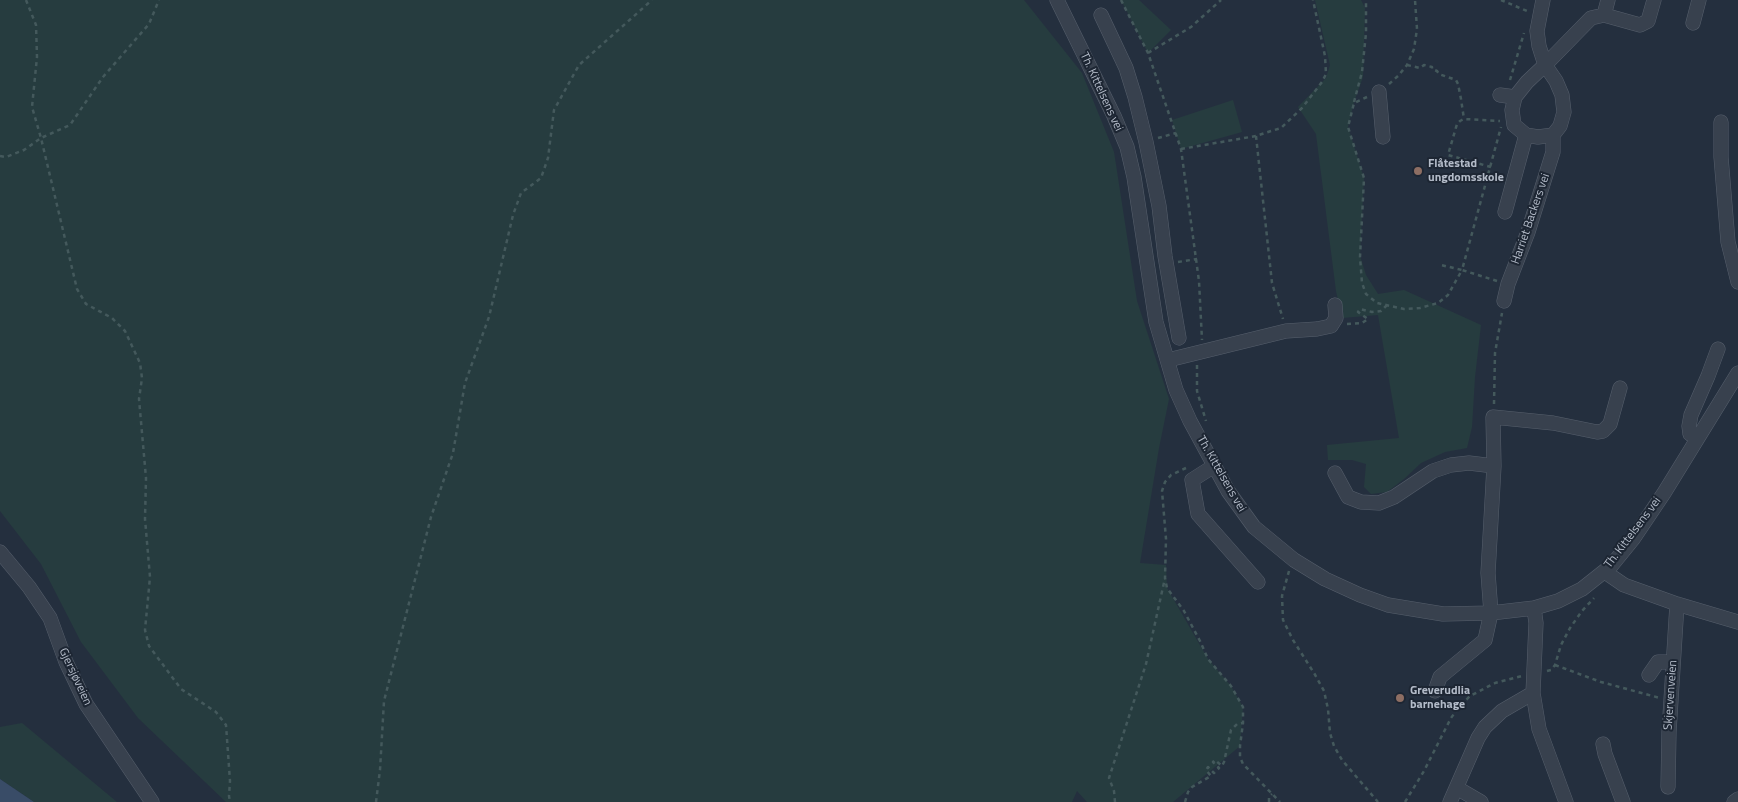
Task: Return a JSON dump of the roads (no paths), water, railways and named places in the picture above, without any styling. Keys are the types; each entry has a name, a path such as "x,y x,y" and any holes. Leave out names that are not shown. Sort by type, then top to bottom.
{"street":[{"name":"Th. Kittelsens vei","path":"1057,0 1114,116 1126,147 1134,177 1145,261 1156,322 1176,390 1190,421 1228,491 1254,527 1294,560 1334,583 1360,596 1388,605 1407,610 1443,614 1491,613 1534,608 1558,601 1582,589 1604,572 1633,538 1738,373"},
{"name":"Harriet Backers vei","path":"1504,301 1508,284 1528,232 1553,152 1553,135 1560,126 1564,112 1562,95 1556,81 1545,65 1537,31 1543,0"},
{"path":"1604,15 1608,0"},
{"path":"1553,135 1538,137 1526,135 1514,125 1512,110 1507,96 1545,65 1585,22 1595,16 1604,15 1640,25 1648,21 1654,0"},
{"path":"1693,23 1699,0"},
{"path":"1101,15 1126,68 1136,97 1159,206 1165,256 1179,338"},
{"path":"1379,92 1383,137"},
{"path":"1721,122 1721,157 1728,242 1738,282"},
{"path":"1505,212 1526,135"},
{"path":"1126,147 1146,142"},
{"path":"1145,261 1165,256"},
{"path":"1168,360 1286,331 1317,329 1334,324 1336,318 1335,305"},
{"path":"1697,438 1690,434 1688,426 1718,349"},
{"path":"1435,692 1440,677 1485,640 1491,613 1488,573 1494,466 1493,417 1553,423 1597,432 1603,431 1610,424 1620,388"},
{"path":"1212,462 1192,480 1198,514 1258,582"},
{"path":"1335,473 1348,497 1361,502 1379,503 1394,497 1433,471 1451,464 1469,463 1494,466"},
{"name":"Gjersjøveien","path":"0,552 29,586 50,618 66,662 86,704 152,802"},
{"path":"1604,572 1624,585 1676,604 1738,622"},
{"name":"Skjervenveien","path":"1668,787 1668,732 1674,662 1676,604"},
{"path":"1534,608 1536,623 1533,693 1539,729 1566,802"},
{"path":"1650,675 1658,662 1674,662"},
{"path":"1450,802 1478,738 1486,727 1502,711 1533,693"},
{"path":"1603,744 1623,802"},
{"path":"1457,788 1481,802"},
{"path":"1734,802 1738,798"}],"water":[{"path":"0,779 34,802 0,802"}],"place":[{"name":"Flåtestad ungdomsskole","path":"1418,171"},
{"name":"Greverudlia barnehage","path":"1400,698"}]}
